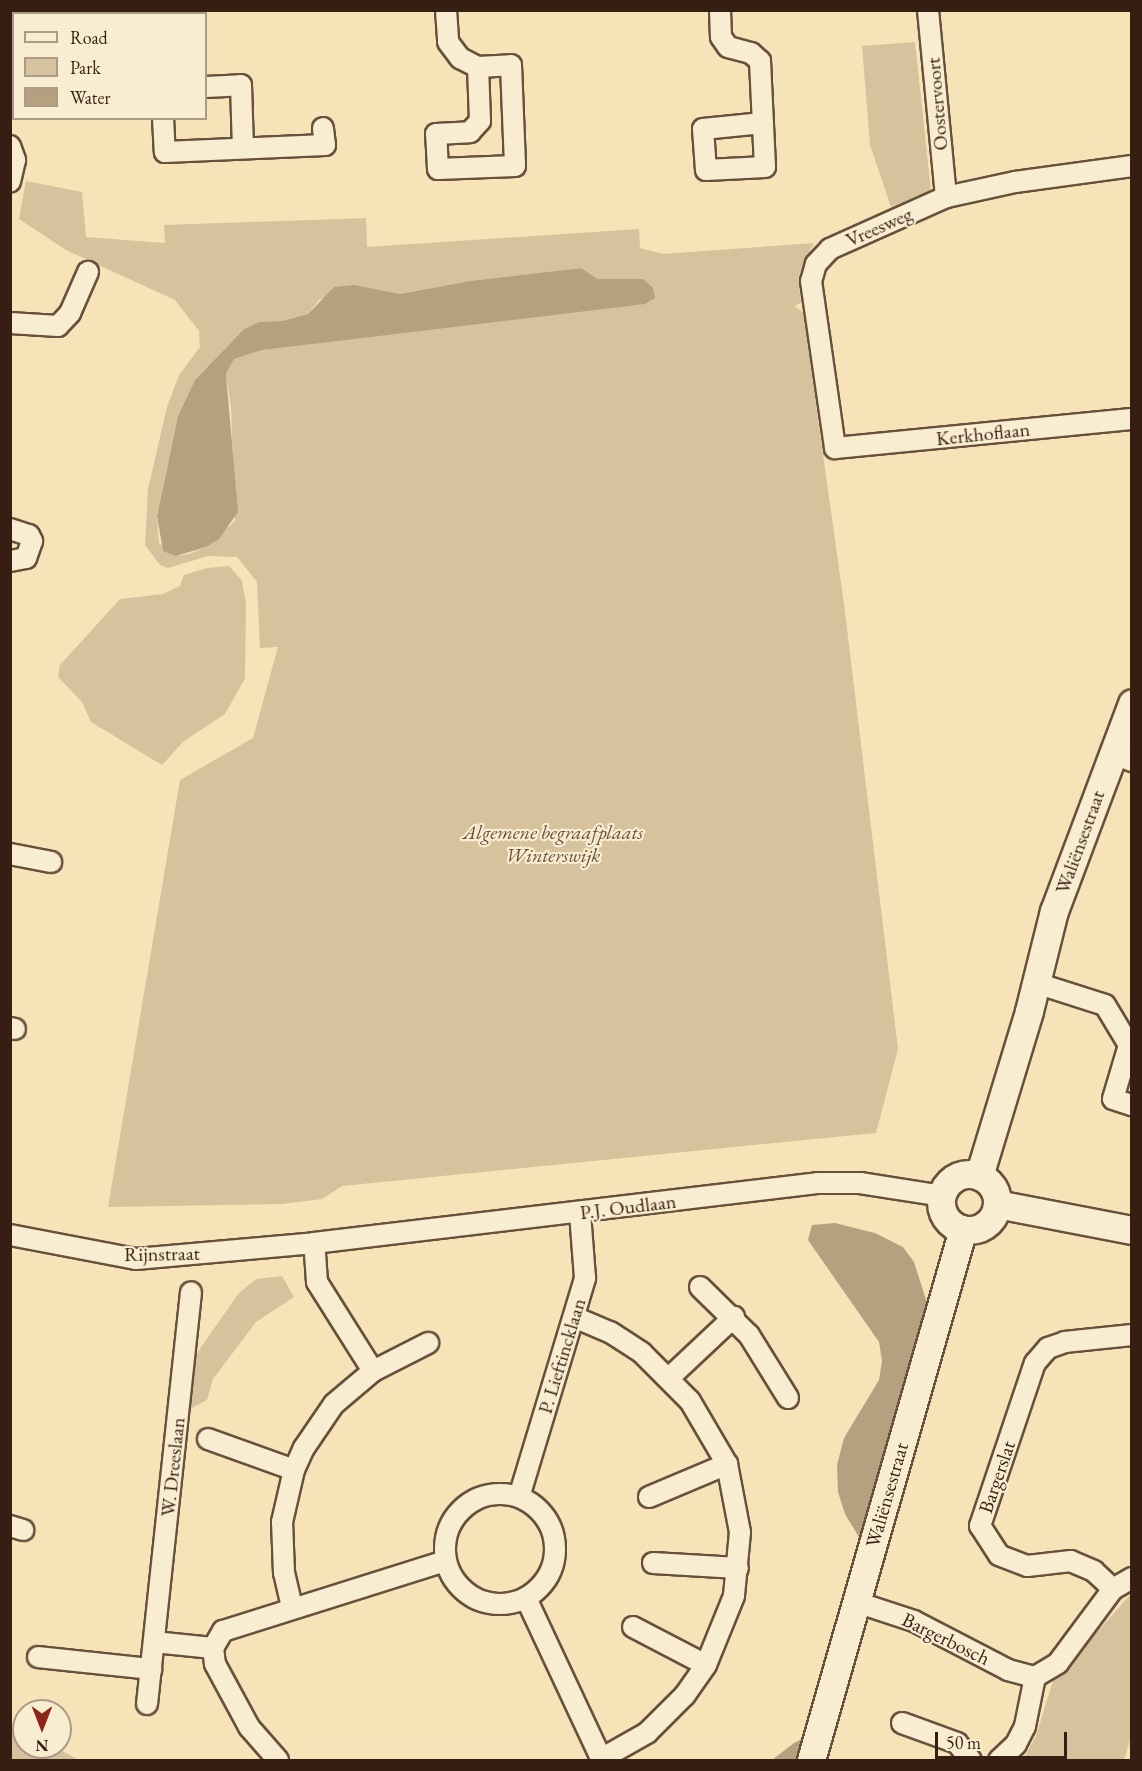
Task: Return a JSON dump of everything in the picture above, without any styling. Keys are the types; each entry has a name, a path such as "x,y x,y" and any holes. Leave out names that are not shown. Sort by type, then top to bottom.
{"street":[{"path":"446,10 448,42 460,58 478,67 511,65 516,166 438,169 436,134 471,132 480,121 478,67"},
{"path":"720,10 722,37 729,46 750,53 760,62 763,123"},
{"name":"Oostervoort","path":"928,10 946,197"},
{"path":"207,87 240,86 243,148"},
{"path":"163,120 165,152 324,145 323,128"},
{"path":"10,146 15,160 10,181"},
{"name":"Vreesweg","path":"836,448 811,282 816,264 830,249 946,197 1015,182 1131,166"},
{"path":"10,323 57,326 70,313 88,272"},
{"name":"Kerkhoflaan","path":"836,448 1131,419"},
{"path":"10,529 29,535 32,541 26,558 10,561"},
{"name":"Waliënsestraat","path":"979,1176 1036,983 1054,911 1122,757 1131,703"},
{"path":"10,854 51,862"},
{"path":"1036,983 1105,1005 1129,1045 1113,1099 1131,1105"},
{"path":"960,1176 979,1176 989,1182 997,1204 995,1213 982,1227 963,1229 946,1217 942,1196 952,1180 960,1176"},
{"name":"P.J. Oudlaan","path":"314,1243 818,1183 860,1183 942,1196"},
{"path":"997,1204 1131,1230"},
{"name":"P. Lieftincklaan","path":"519,1497 585,1278 580,1213"},
{"name":"Waliënsestraat","path":"811,1761 963,1229"},
{"name":"Rijnstraat","path":"10,1235 136,1259 314,1243"},
{"path":"314,1243 317,1282 373,1371"},
{"path":"700,1287 734,1317 765,1358 788,1398"},
{"name":"W. Dreeslaan","path":"147,1704 191,1292"},
{"path":"526,1598 601,1760 647,1733 685,1695 706,1665 734,1596 740,1532 727,1464 708,1426 670,1377 610,1332 574,1317"},
{"path":"670,1377 734,1317"},
{"name":"Bargerslat","path":"1113,1589 1094,1571 1071,1562 1028,1566 999,1555 980,1526 1035,1363 1048,1348 1065,1342 1127,1339"},
{"path":"292,1607 284,1573 282,1522 294,1470 304,1448 334,1404 373,1371 428,1344"},
{"path":"208,1439 294,1470"},
{"path":"649,1497 727,1464"},
{"path":"495,1494 519,1497 537,1508 550,1525 555,1545 552,1566 542,1585 526,1598 506,1604 486,1603 467,1594 453,1580 445,1561 445,1537 455,1516 473,1500 495,1494"},
{"path":"278,1761 249,1727 215,1664 213,1648 223,1631 292,1607 445,1561"},
{"path":"653,1563 738,1568"},
{"path":"999,1761 1016,1744 1025,1726 1035,1677 1058,1663 1113,1589 1131,1578"},
{"name":"Bargerbosch","path":"856,1602 914,1621 1008,1670 1035,1677"},
{"path":"633,1627 706,1665"},
{"path":"154,1642 213,1648"},
{"path":"38,1657 151,1669"},
{"path":"902,1723 957,1743 970,1761"}],"green space":[{"path":"129,10 130,12 12,12 12,22 11,11"},
{"path":"915,42 931,191 891,207 870,145 862,46"},
{"name":"Algemene begraafplaats Winterswijk","path":"26,181 82,192 86,237 165,243 164,225 366,218 367,247 639,229 640,248 663,254 814,243 798,277 801,303 794,306 803,312 844,604 898,1049 876,1133 342,1186 322,1199 282,1204 108,1207 180,780 253,738 278,647 260,648 257,582 237,557 208,556 168,568 160,565 145,545 148,489 167,407 179,375 200,347 199,331 175,300 66,250 19,219","holes":["581,268 598,279 614,279 441,326 262,350 234,359 226,374 231,407 235,521 206,547 189,554 176,556 159,543 157,515 178,416 195,380 244,329 259,322 282,321 308,314 319,300 355,285 400,294 470,281"]},
{"path":"229,566 242,581 246,604 245,678 225,714 184,741 162,765 91,722 82,702 58,677 60,665 120,599 163,594 180,586 184,575 207,568"},
{"path":"282,1276 294,1297 256,1322 213,1379 207,1400 190,1409 196,1356 201,1347 239,1293 256,1279"},
{"path":"1131,1594 1132,1734 1124,1760 1023,1760 1036,1736 1053,1681"},
{"path":"10,1728 12,1729 12,1759 72,1759 72,1756 79,1760 11,1760"}],"water":[{"path":"581,268 598,279 643,279 653,288 655,298 645,304 262,350 234,359 226,374 238,512 219,539 206,547 176,556 163,551 157,516 178,416 195,380 244,329 259,322 282,321 308,314 334,287 355,285 400,294 470,281"},
{"path":"835,1223 875,1233 903,1247 914,1262 929,1309 863,1544 845,1514 838,1492 837,1465 844,1438 879,1380 882,1361 879,1342 808,1240 812,1225"},
{"path":"808,1736 801,1760 772,1760 794,1743"}]}
